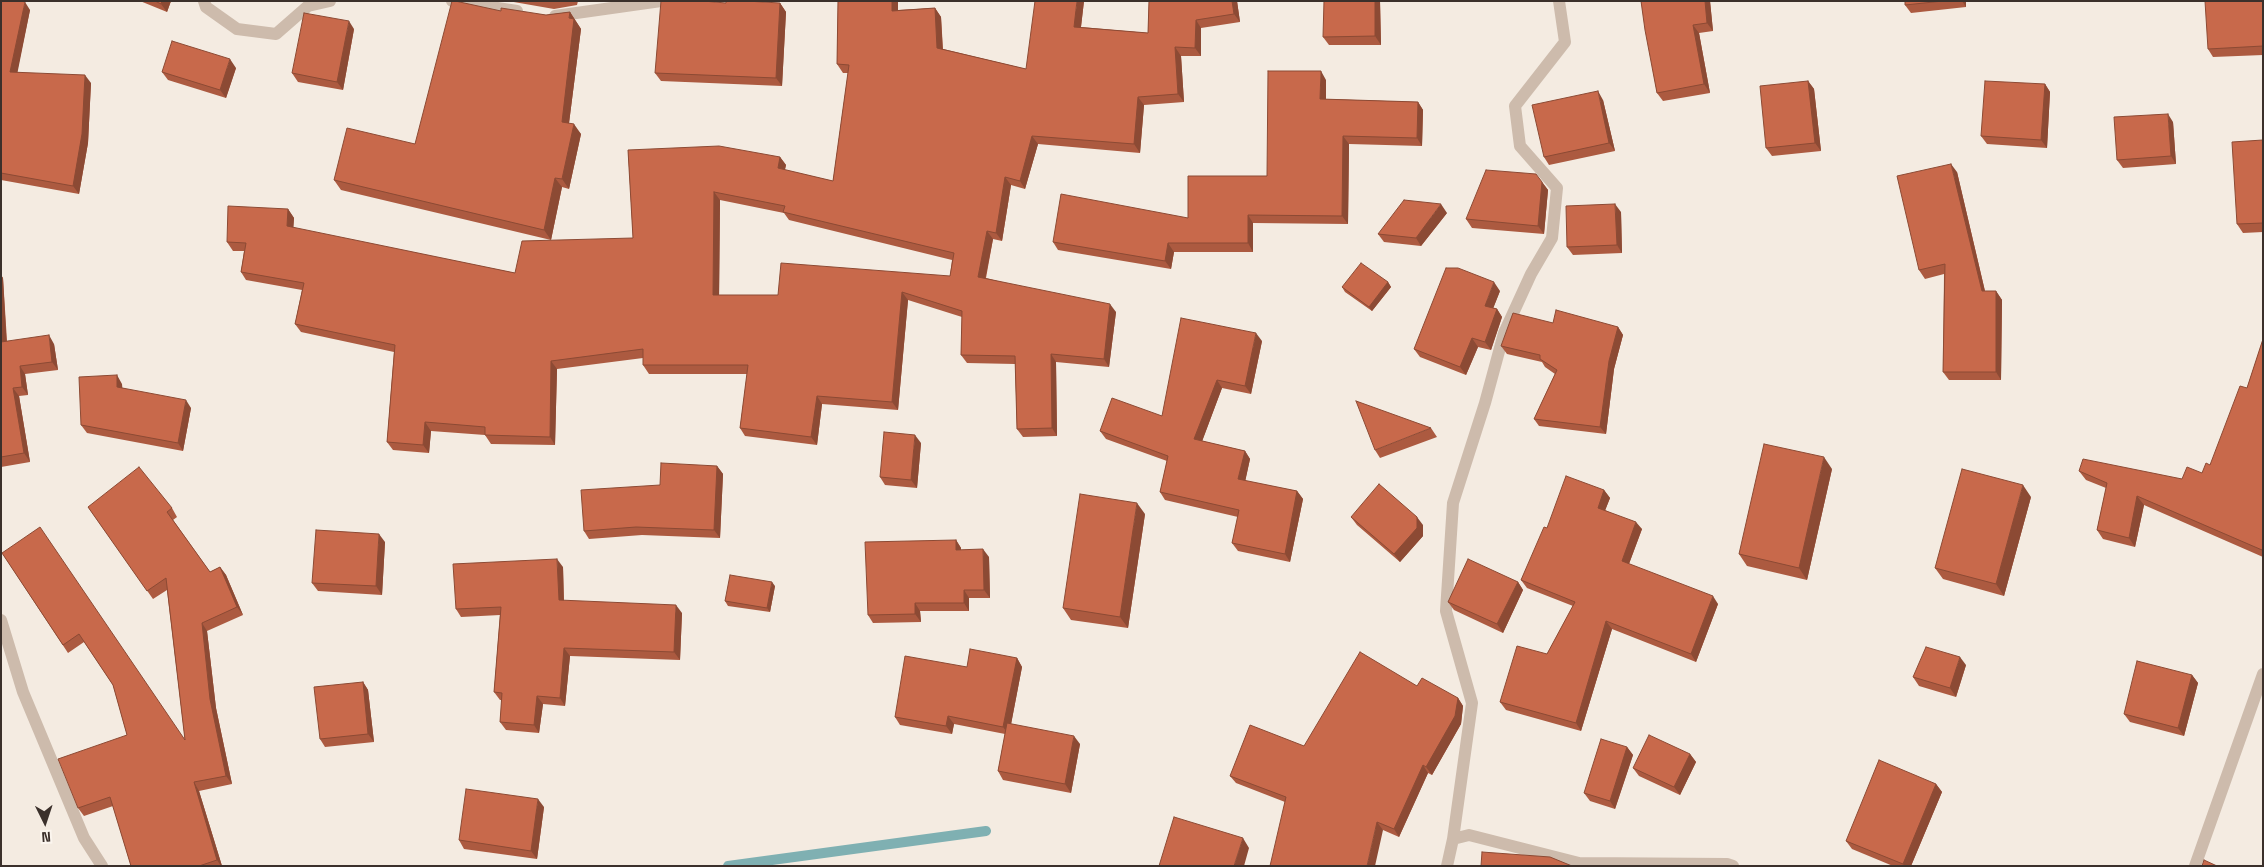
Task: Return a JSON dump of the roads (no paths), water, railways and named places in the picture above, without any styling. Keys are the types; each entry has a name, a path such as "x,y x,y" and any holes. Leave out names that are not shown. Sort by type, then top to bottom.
{"street":[{"path":"204,1 206,7 237,29 276,34 308,6 330,1"},
{"path":"452,1 526,12"},
{"path":"544,15 554,17 661,1"},
{"path":"1447,866 1453,839 1472,703 1446,611 1453,503 1485,403 1504,333 1531,274 1552,238 1557,188 1520,146 1515,106 1565,42 1559,1"},
{"path":"1,620 23,692 84,838 102,866"},
{"path":"2195,866 2263,674"},
{"path":"1453,839 1470,835 1579,863 1727,864 1734,866"}],"waterway":[{"path":"728,866 986,831"}]}
